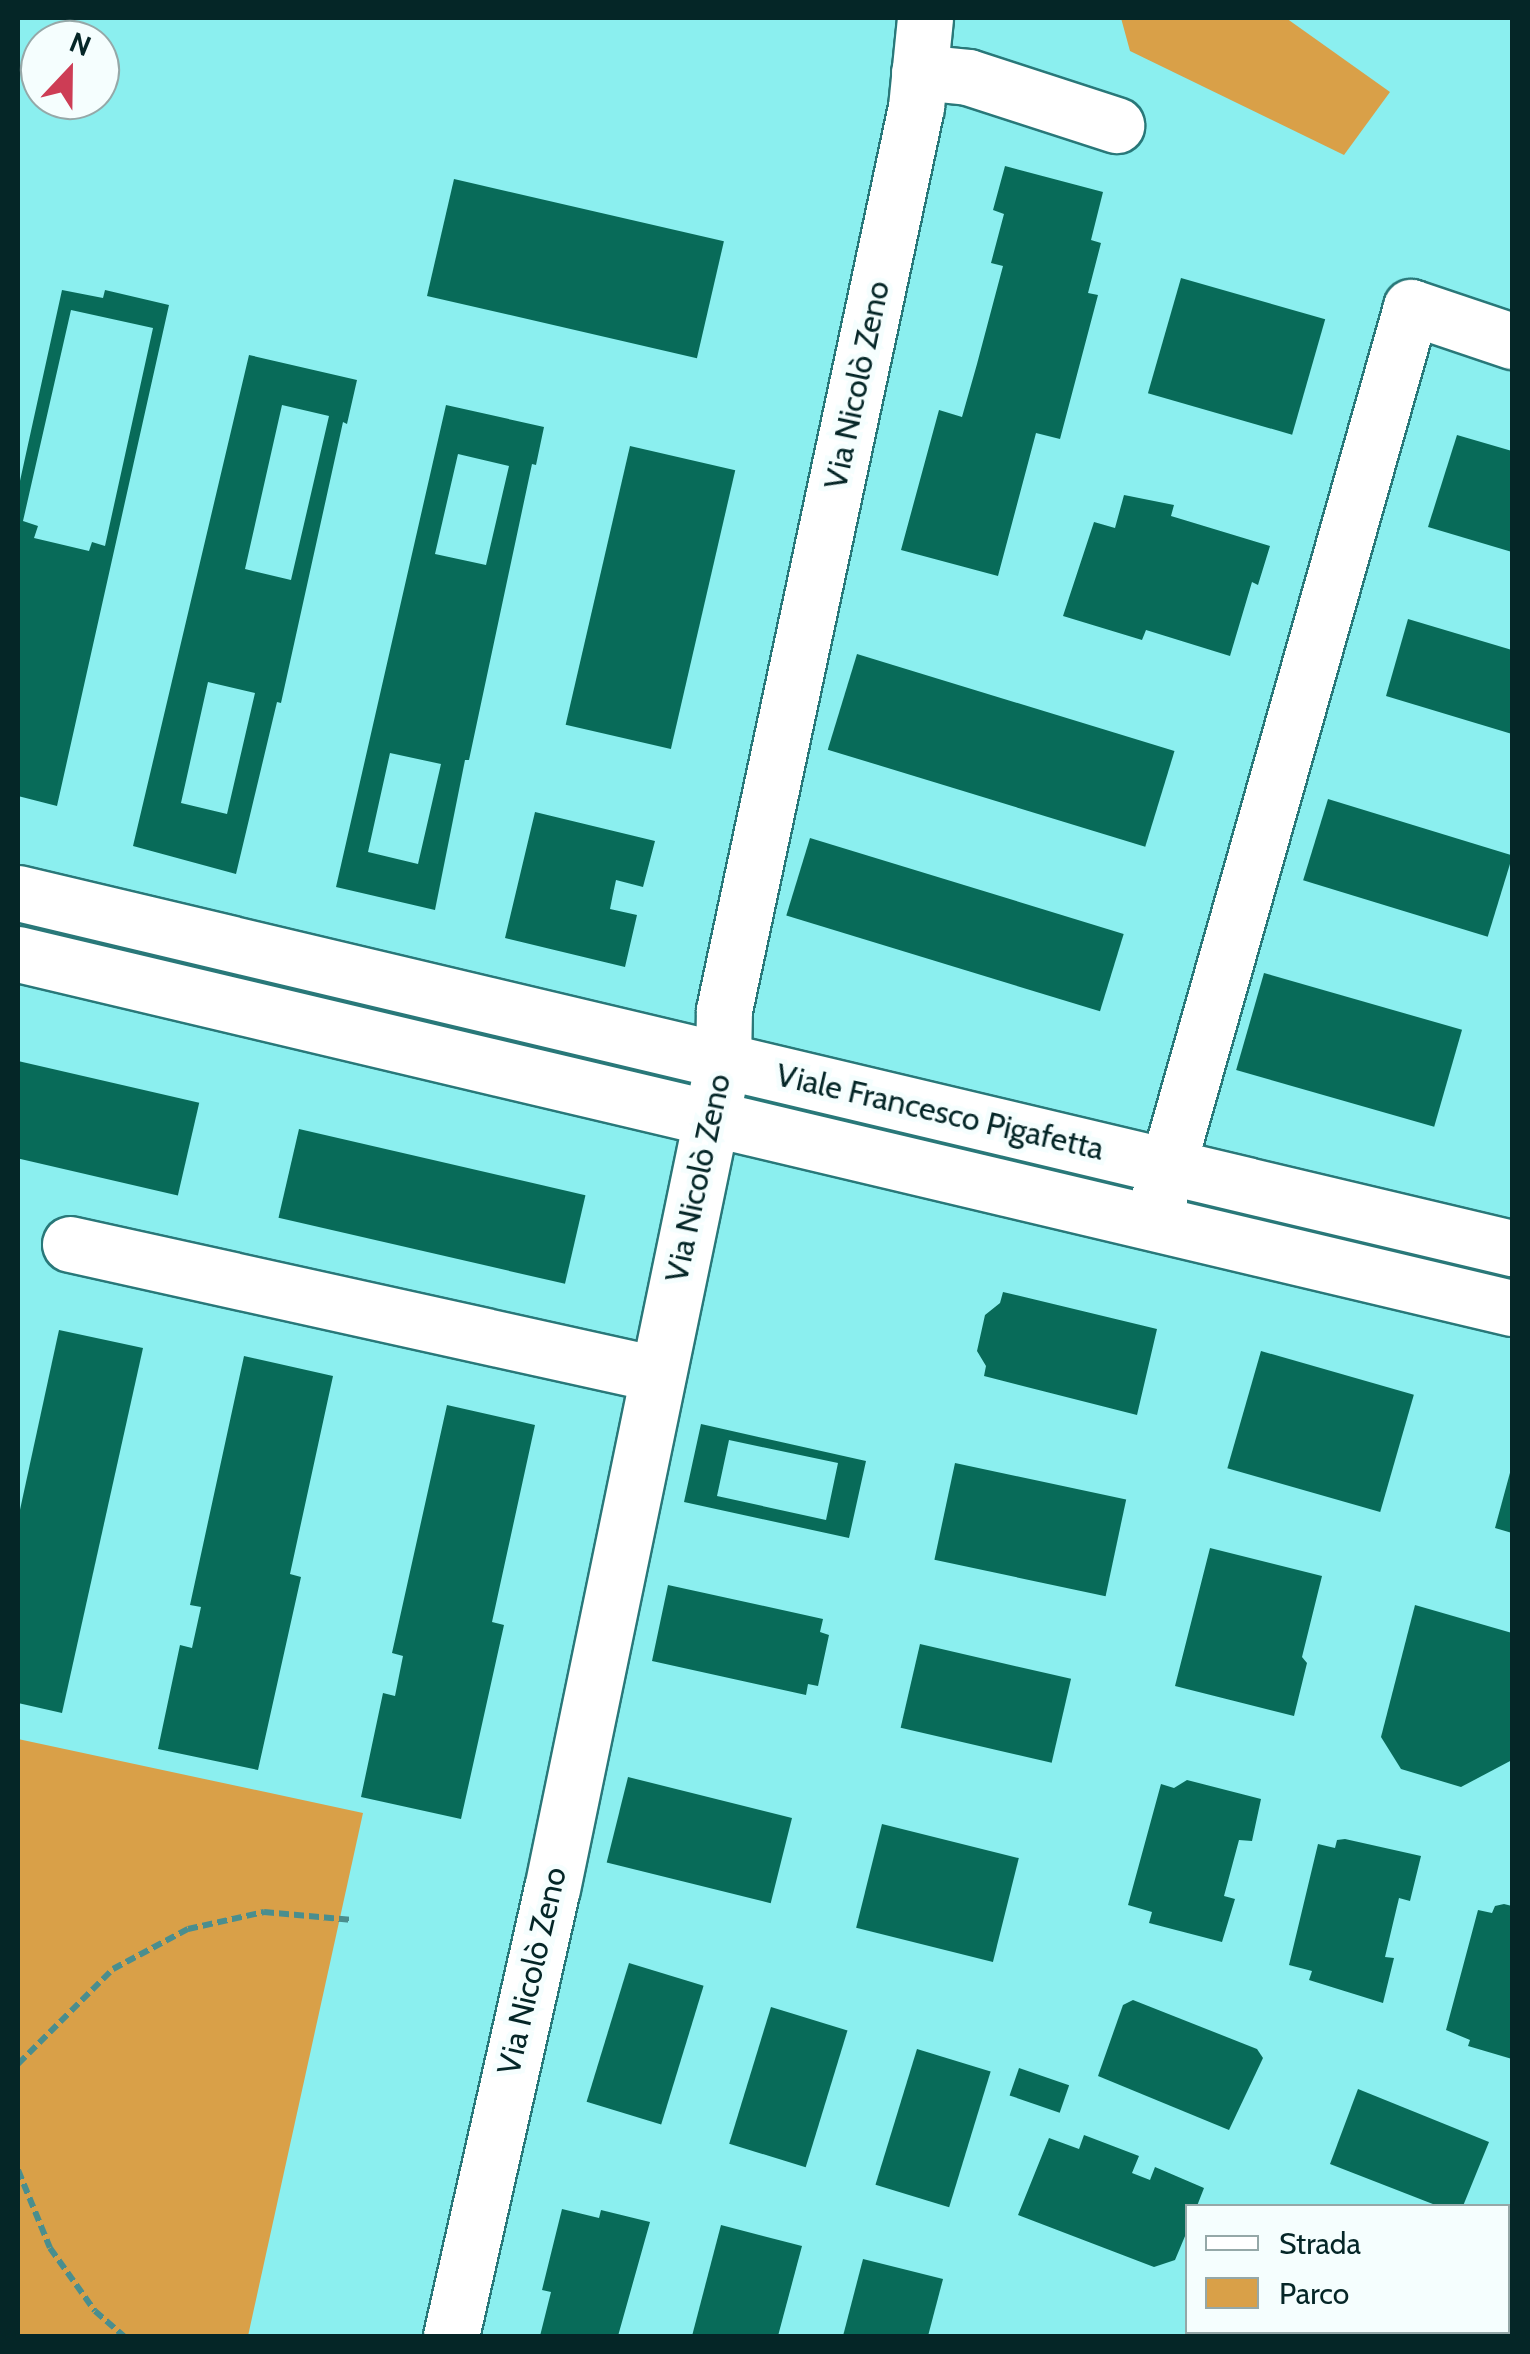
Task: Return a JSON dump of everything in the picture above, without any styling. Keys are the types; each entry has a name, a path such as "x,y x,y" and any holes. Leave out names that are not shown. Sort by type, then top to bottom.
{"street":[{"name":"Via Nicolò Zeno","path":"451,2336 552,1889 723,1062 724,1010 916,107 925,18"},
{"path":"919,72 968,77 1116,125"},
{"path":"1152,1223 1411,307 1512,342"},
{"name":"Viale Francesco Pigafetta","path":"18,893 1512,1248"},
{"name":"Viale Francesco Pigafetta","path":"18,954 1512,1308"},
{"path":"70,1244 657,1374"}],"path":[{"path":"18,2064 113,1969 188,1929 264,1912 353,1920"},
{"path":"18,2170 50,2248 95,2311 124,2336"}],"green space":[{"path":"1121,18 1286,18 1390,92 1344,155 1130,51"},
{"path":"18,1739 363,1813 248,2336 18,2336"}],"building":[{"path":"1005,166 1103,192 1091,240 1101,243 1088,293 1098,295 1060,439 1036,433 998,576 901,550 939,410 962,417 977,364 1003,266 991,263 1004,214 993,210"},
{"path":"454,179 724,241 697,358 427,296"},
{"path":"1181,278 1325,319 1292,435 1148,393"},
{"path":"62,290 103,298 105,290 169,305 57,806 18,796 18,490","holes":["71,310 153,328 105,546 92,542 89,551 34,538 38,526 23,521"]},
{"path":"249,355 357,380 347,424 343,422 281,703 277,702 236,874 133,846","holes":["282,405 329,416 291,580 245,569","208,682 255,693 227,814 181,803"]},
{"path":"446,405 544,427 536,465 532,464 469,760 465,760 435,910 336,887","holes":["458,454 509,466 486,565 435,554","390,753 441,764 418,864 368,852"]},
{"path":"1457,435 1512,451 1512,552 1428,527"},
{"path":"630,446 735,470 671,749 566,725"},
{"path":"1124,495 1174,505 1171,516 1270,546 1258,585 1252,582 1230,656 1146,630 1142,640 1063,616 1094,522 1115,528"},
{"path":"1408,619 1512,650 1512,734 1386,696"},
{"path":"857,654 1174,751 1145,847 828,750"},
{"path":"1328,799 1512,855 1488,937 1303,880"},
{"path":"535,812 655,841 643,887 616,880 610,909 637,915 625,967 505,938"},
{"path":"810,838 1124,934 1100,1011 786,915"},
{"path":"1264,973 1462,1030 1434,1127 1236,1070"},
{"path":"18,1061 199,1103 178,1195 18,1158"},
{"path":"299,1129 585,1195 565,1284 279,1218"},
{"path":"1003,1292 1157,1329 1137,1415 984,1376 986,1366 977,1351 985,1315 1000,1303"},
{"path":"59,1330 143,1348 62,1713 18,1703 18,1519"},
{"path":"1261,1351 1414,1395 1380,1512 1227,1468"},
{"path":"244,1356 333,1376 290,1574 301,1577 258,1770 158,1749 180,1645 192,1648 201,1607 190,1605"},
{"path":"447,1405 535,1425 492,1622 504,1625 461,1819 361,1797 383,1693 395,1696 403,1656 392,1653"},
{"path":"701,1424 866,1461 849,1538 684,1502","holes":["729,1440 838,1463 826,1520 717,1496"]},
{"path":"955,1463 1126,1499 1106,1596 934,1560"},
{"path":"1512,1469 1512,1533 1495,1528"},
{"path":"1210,1548 1322,1576 1302,1657 1307,1663 1294,1716 1175,1686"},
{"path":"668,1585 823,1619 820,1632 829,1635 818,1686 808,1684 806,1695 652,1661"},
{"path":"1415,1605 1512,1633 1512,1760 1461,1787 1401,1769 1381,1737"},
{"path":"920,1644 1071,1679 1052,1763 901,1728"},
{"path":"628,1777 792,1818 771,1903 607,1862"},
{"path":"1187,1780 1261,1799 1252,1841 1239,1840 1224,1896 1235,1899 1222,1942 1149,1923 1152,1912 1128,1905 1161,1784 1174,1788"},
{"path":"882,1824 1019,1858 993,1962 856,1928"},
{"path":"1337,1840 1421,1856 1410,1901 1399,1898 1385,1957 1394,1958 1383,2003 1309,1980 1312,1971 1289,1965 1318,1844 1335,1848"},
{"path":"1495,1906 1512,1906 1512,2059 1468,2046 1470,2040 1446,2030 1478,1910 1492,1913"},
{"path":"629,1963 704,1986 661,2124 587,2102"},
{"path":"1133,2000 1257,2049 1263,2058 1229,2130 1098,2076 1123,2005"},
{"path":"771,2007 848,2030 806,2167 729,2144"},
{"path":"917,2049 991,2072 949,2207 875,2185"},
{"path":"1019,2068 1069,2085 1060,2113 1010,2095"},
{"path":"1358,2089 1489,2142 1464,2204 1433,2204 1330,2164"},
{"path":"1084,2135 1139,2156 1132,2173 1150,2180 1155,2167 1204,2188 1198,2204 1185,2204 1185,2236 1175,2260 1154,2267 1018,2215 1049,2138 1079,2149"},
{"path":"562,2209 599,2218 601,2210 650,2222 618,2336 540,2336 551,2292 542,2290"},
{"path":"721,2225 802,2246 778,2336 692,2336"},
{"path":"863,2259 943,2279 928,2336 843,2336"},
{"path":"1343,2334 1443,2334 1443,2336"}]}
